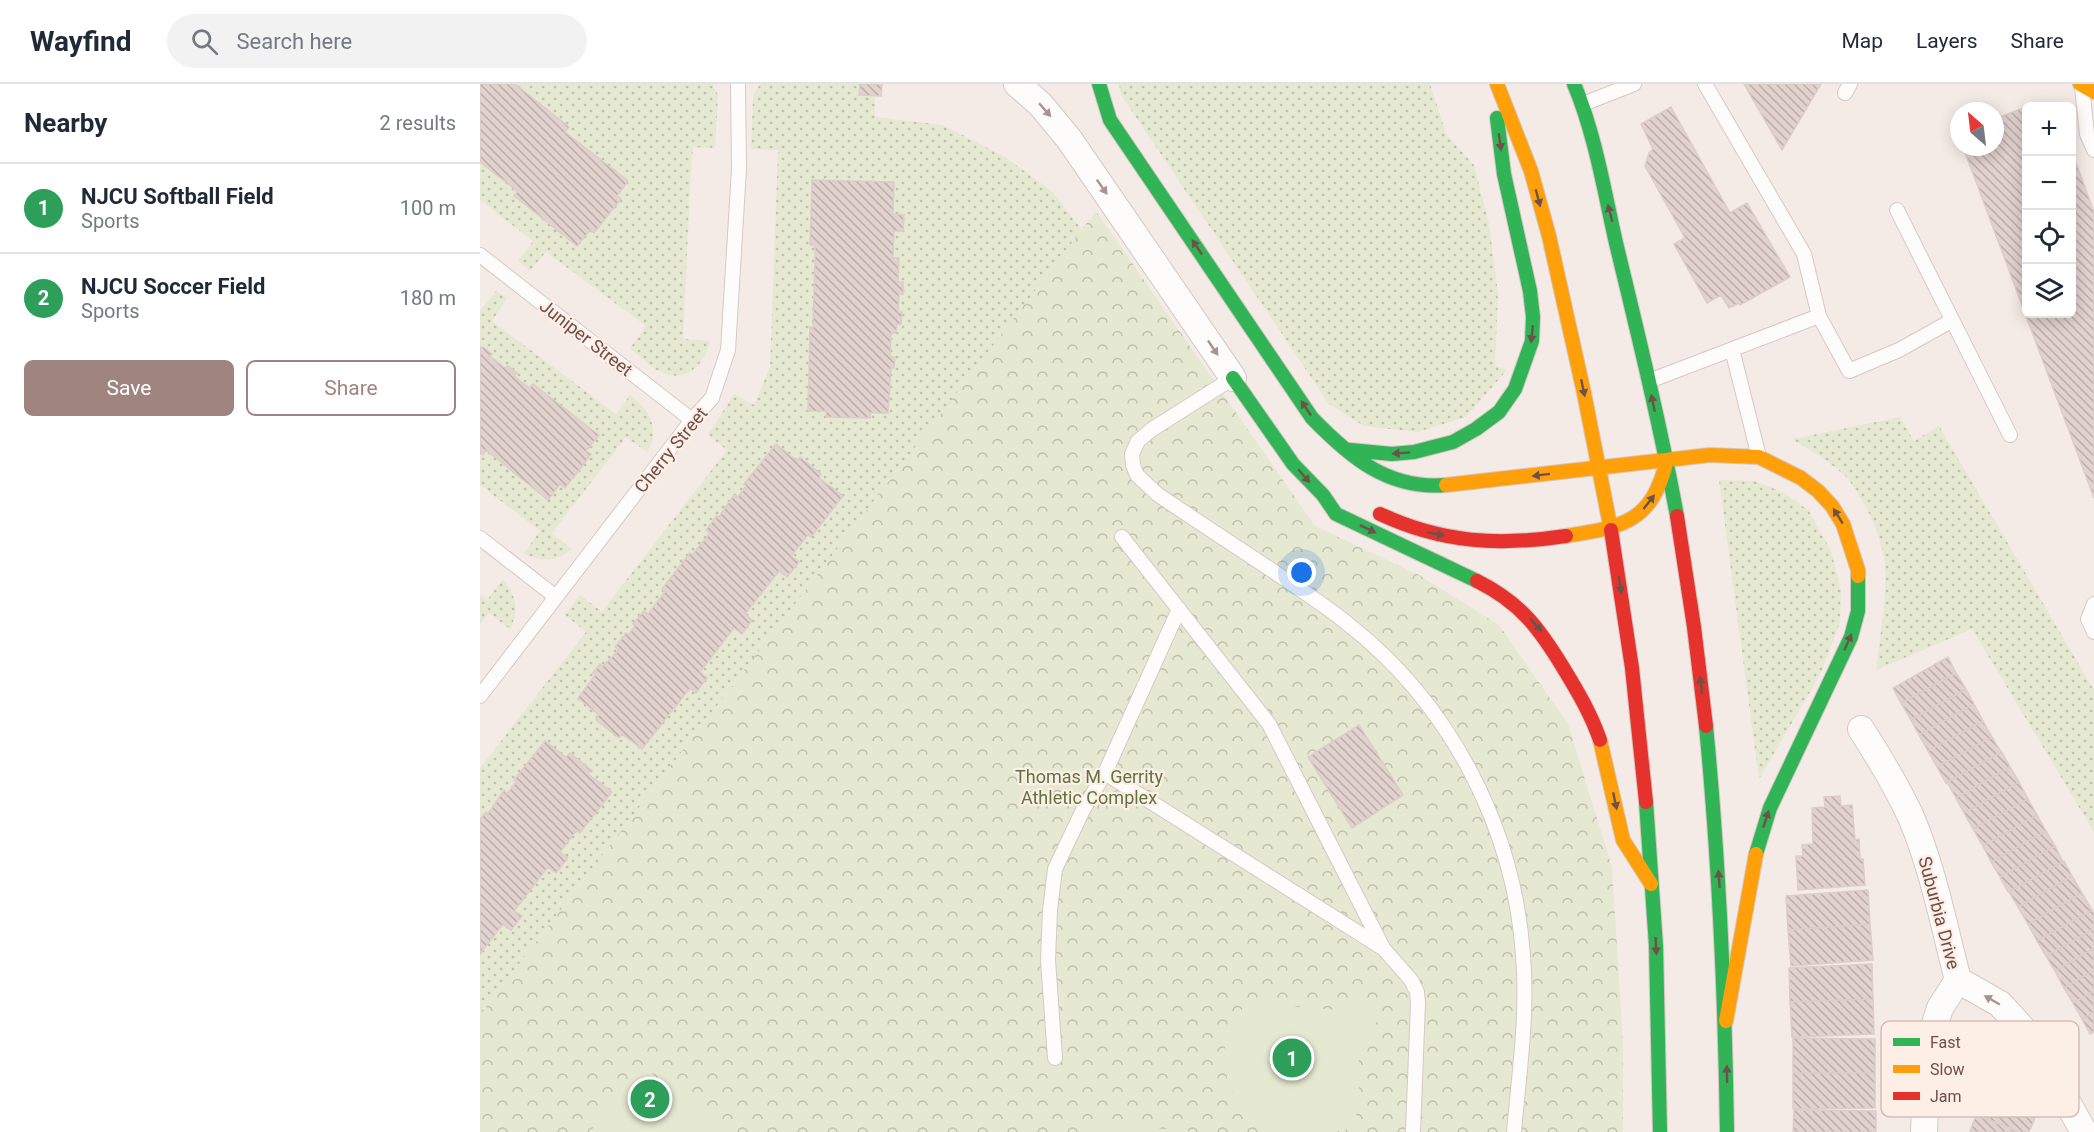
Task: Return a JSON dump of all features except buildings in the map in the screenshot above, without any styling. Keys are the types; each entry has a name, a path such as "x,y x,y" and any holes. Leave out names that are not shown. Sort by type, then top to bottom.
{"highway":[{"path":"1099,84 1110,120 1312,418 1333,440 1384,475 1413,484 1442,485 1710,455 1759,457 1801,478 1832,506 1843,524 1858,570 1858,611 1851,637 1770,808 1760,838 1726,1021"},
{"path":"1347,450 1392,454 1413,452 1453,442 1499,412 1509,401 1520,378 1532,341 1533,317 1530,291 1504,174 1492,84"},
{"path":"1497,84 1534,184 1563,297 1610,527 1642,747 1648,804 1659,990 1660,1132"},
{"path":"1574,84 1583,105 1631,299 1667,460 1691,609 1709,757 1721,906 1726,1021 1727,1132"},
{"path":"1233,378 1293,464 1323,495 1336,514 1491,588 1510,601 1541,631 1557,653 1593,720 1604,752 1623,840 1653,887"},
{"path":"1365,507 1428,533 1474,541 1552,537 1623,523 1646,508 1662,479 1667,460"},
{"path":"1323,495 1345,497"}],"street":[{"path":"1017,84 1041,104 1069,139 1233,378"},
{"path":"1085,84 1110,120"},
{"name":"Suburbia Drive","path":"1861,729 1911,817 1934,885 1958,980 2000,1004 2016,1021"},
{"path":"1936,1021 1940,1008 1958,980"},
{"path":"1924,1132 1925,1117"},
{"name":"Suburbia Drive","path":"2076,1117 2084,1132"}],"lane":[{"name":"Cherry Street","path":"480,696 692,420 712,398 728,350 739,169 738,84"},
{"path":"1583,105 1634,84"},
{"path":"1706,84 1804,254 1819,316 1849,371 1899,350 1951,321"},
{"path":"2085,87 2087,134 2094,150"},
{"path":"1896,210 2010,435"},
{"name":"Juniper Street","path":"480,255 692,420"},
{"path":"1648,381 1819,316"},
{"path":"1732,349 1759,457"},
{"path":"1233,378 1138,441 1132,454 1133,465 1137,475 1156,494 1349,624 1413,686 1467,763 1497,828 1517,905 1523,955 1524,1007 1514,1132"},
{"path":"1122,537 1269,723 1383,948 1411,980 1417,992 1413,1132"},
{"path":"480,538 556,597"},
{"path":"2094,604 2091,618 2094,632"},
{"path":"1055,1058 1048,960 1050,910 1055,869 1083,810 1105,773 1179,609"},
{"path":"1105,773 1383,948"}],"green space":[{"path":"480,84 712,84 718,95 715,148 693,147 683,339 710,341 703,359 690,372 674,376 665,374 645,362 630,348 646,326 546,252 530,271 518,261 533,241 480,200"},
{"path":"760,84 860,84 859,95 875,96 875,117 943,125 1005,157 1053,192 1082,230 480,1015 480,954 503,924 511,930 521,917 514,911 548,867 557,873 568,858 560,852 577,830 581,832 612,792 588,774 570,753 566,757 545,741 514,780 516,782 507,794 503,790 490,811 487,814 485,812 480,819 480,768 586,632 565,615 580,595 601,611 603,610 727,450 708,435 734,394 754,405 770,367 778,150 751,149 753,96","holes":["893,214 903,215 903,231 894,231 893,258 899,259 898,282 903,283 903,293 899,294 898,312 902,312 901,324 897,324 896,333 891,333 890,357 895,357 894,368 891,368 890,386 870,413 826,417 826,411 808,411 809,328 813,328 815,245","775,445 797,461 801,457 821,473 819,478 842,496 745,614 752,620 742,634 734,628 700,672 707,678 696,692 690,688 641,749 622,734 596,720 599,715 578,698 619,650 615,647 626,633 628,635 635,626 634,623 644,611 648,614 665,592 662,589 710,533 706,530 716,517 718,518 734,495 738,497 746,486 745,484"]},
{"path":"1119,84 1430,84 1446,134 1474,165 1489,224 1498,293 1495,365 1507,370 1466,417 1417,432 1364,426 1329,404 1121,95"},
{"name":"Thomas M. Gerrity Athletic Complex","path":"1096,211 1315,526 1419,575 1499,625 1568,724 1612,867 1623,1043 1623,1132 480,1132 480,1015"},
{"path":"496,291 507,298 492,321 616,414 630,395 648,413 653,428 651,444 647,452 626,437 552,533 572,549 554,559 542,560 524,553 540,531 480,485 480,453 483,455 486,450 548,499 560,484 565,488 591,454 586,451 598,435 533,384 530,388 528,387 514,376 516,372 508,366 505,368 490,356 492,353 480,347 480,310"},
{"path":"1900,417 1914,441 1939,426 2094,690 2094,832 1972,629 1876,670 1883,617 1885,564 1876,529 1865,505 1845,476 1792,439"},
{"path":"1719,480 1755,481 1784,493 1809,511 1831,551 1841,591 1840,623 1820,675 1759,779"},
{"path":"503,579 514,597 516,609 510,629 489,613 480,625 480,595 487,600"},
{"path":"1360,996 1379,1019 1358,1049 1360,1077 1355,1127 1335,1132 1271,1132 1253,1121 1234,1095 1227,1079 1225,1043 1227,1025 1235,1015 1250,1003 1337,1010"},
{"path":"641,1065 728,1132 590,1132"},
{"path":"1087,1122 1199,1132 1086,1132"}],"traffic: fast":[{"path":"1099,84 1110,120 1312,418 1341,446 1371,468 1406,482 1446,485"},
{"path":"1574,84 1588,122 1598,162 1656,413 1677,516"},
{"path":"1350,450 1392,454 1414,452 1453,442 1499,412 1515,389 1532,341 1533,317 1530,291 1504,174 1497,118"},
{"path":"1233,378 1293,464 1323,495 1336,514 1477,581"},
{"path":"1756,854 1770,808 1851,637 1858,611 1858,576"},
{"path":"1706,726 1721,929 1727,1132"},
{"path":"1646,802 1656,946 1660,1132"}],"traffic: slow":[{"path":"1497,84 1531,171 1549,236 1584,393 1611,530"},
{"path":"2080,84 2094,92"},
{"path":"1446,485 1710,455 1759,457 1801,478 1832,506 1843,524 1858,576"},
{"path":"1566,536 1604,529 1633,518 1653,497 1661,481 1667,460"},
{"path":"1600,740 1623,840 1651,884"},
{"path":"1726,1021 1756,854"}],"traffic: jam":[{"path":"1380,514 1426,531 1471,540 1517,541 1566,536"},
{"path":"1677,516 1706,726"},
{"path":"1611,530 1632,668 1646,802"},
{"path":"1477,581 1506,598 1537,629 1579,695 1600,740"}],"place":[{"name":"NJCU Softball Field","path":"1292,1058"},
{"name":"NJCU Soccer Field","path":"650,1099"}]}
